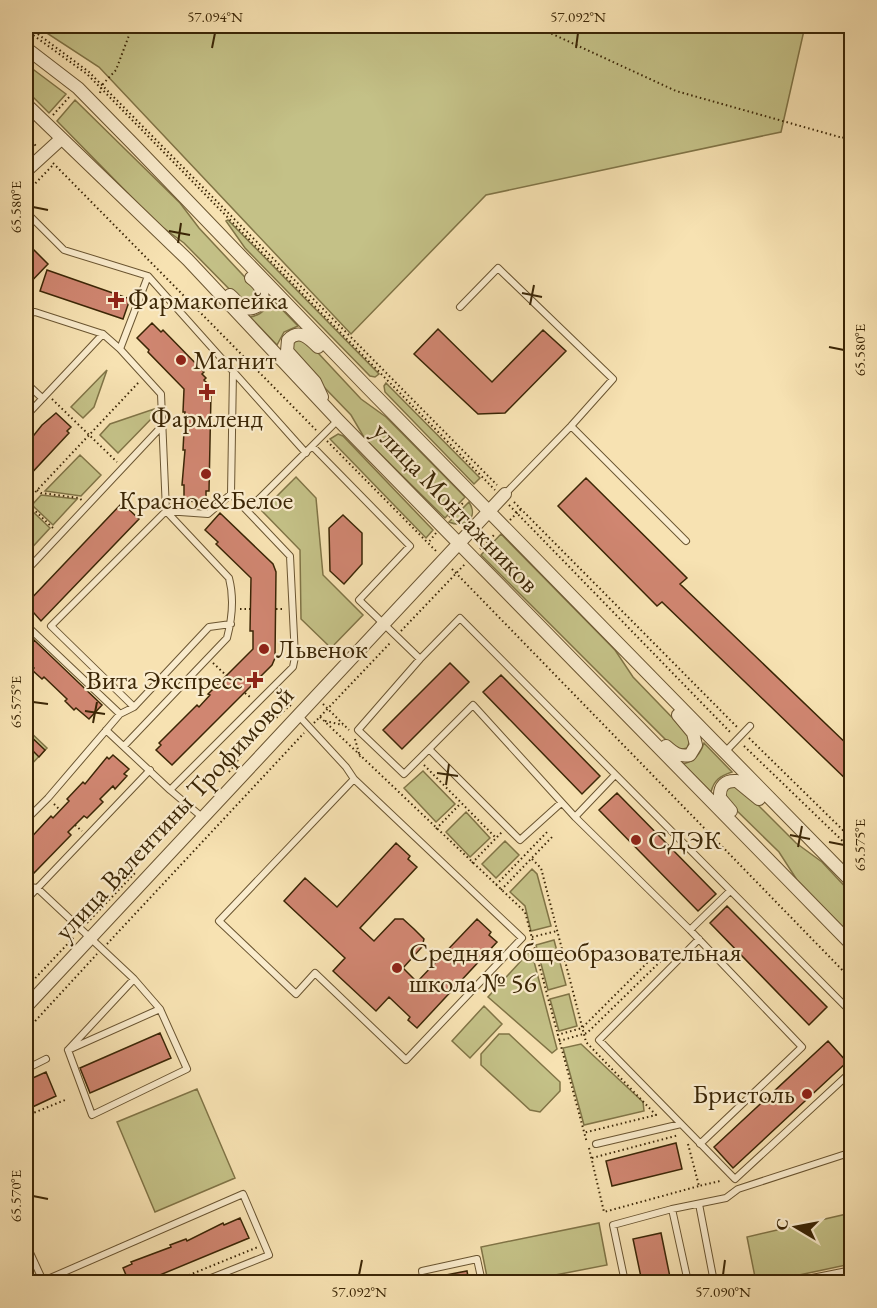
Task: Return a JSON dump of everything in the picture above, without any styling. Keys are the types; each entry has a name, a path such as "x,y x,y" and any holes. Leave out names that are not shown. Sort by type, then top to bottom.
{"street":[{"name":"улица Монтажников","path":"26,48 78,88 365,385 852,882"},
{"name":"улица Монтажников","path":"26,104 188,260 338,420 852,945"},
{"path":"26,171 40,149 61,139"},
{"path":"188,260 209,274 241,306 252,309 260,304 262,299 260,287 223,246 209,223"},
{"path":"327,408 315,382 287,351 288,340 292,336 301,334 308,337 344,372 365,385"},
{"name":"улица Валентины Трофимовой","path":"26,1008 504,496"},
{"path":"619,707 641,722 673,753 684,756 694,751 696,745 693,733 653,688 634,659"},
{"path":"775,867 764,845 720,798 722,786 726,782 743,783 783,822 807,837"}],"lane":[{"path":"26,223 31,218 64,250 148,276 306,453"},
{"path":"460,307 498,268 613,379 504,496"},
{"path":"120,349 148,276"},
{"path":"26,314 35,312 103,334 161,394 166,511 229,578 231,624 227,638 124,746"},
{"path":"26,416 103,334"},
{"path":"170,790 293,667 295,657 290,556 231,494 233,371"},
{"path":"26,383 44,396"},
{"path":"248,510 338,420"},
{"path":"26,571 162,426"},
{"path":"571,426 686,541"},
{"path":"313,447 410,546 359,600 420,659"},
{"path":"134,707 51,626 166,511 208,514 231,494"},
{"path":"700,1144 802,1047 699,939 574,817 473,705 404,774 358,730 420,659 460,618 852,1013"},
{"path":"26,820 48,798 120,714 134,707 209,627 231,624"},
{"path":"26,625 120,714"},
{"path":"298,715 346,767 354,779 522,938 406,1060 315,974 296,994 219,921 354,779"},
{"path":"725,753 750,726"},
{"path":"106,730 202,817"},
{"path":"429,749 520,840 561,803"},
{"path":"26,900 150,770"},
{"path":"574,817 615,775"},
{"path":"26,883 30,887 37,888 134,979 160,1009 187,1069 92,1115 68,1050"},
{"path":"690,930 730,891"},
{"path":"699,939 599,1040 735,1179 738,1189"},
{"path":"68,1050 134,979"},
{"path":"68,1050 160,1009"},
{"path":"26,1069 46,1059"},
{"path":"735,1179 852,1071"},
{"path":"596,1144 681,1124"},
{"path":"625,1282 613,1225 672,1209 726,1198 738,1189 852,1152"},
{"path":"26,1244 42,1282 243,1194 269,1255 201,1282"},
{"path":"699,1204 714,1282"},
{"path":"672,1209 688,1282"},
{"path":"424,1282 422,1271 477,1260 482,1282"},
{"path":"792,1282 852,1270"}],"path":[{"path":"27,26 89,72 504,496 518,514 737,739 852,850"},
{"path":"103,100 100,93 101,86 116,70 131,30 158,26"},
{"path":"535,26 676,91 843,138 852,115"},
{"path":"26,30 101,86"},
{"path":"26,128 31,130 45,123 78,88 87,74"},
{"path":"26,134 428,543"},
{"path":"26,148 32,141"},
{"path":"26,155 40,149"},
{"path":"26,193 54,164"},
{"path":"57,532 26,502 145,376"},
{"path":"44,396 117,461 118,465"},
{"path":"37,490 41,493 79,498 85,503"},
{"path":"504,496 521,509 852,839"},
{"path":"26,1031 456,572 521,509"},
{"path":"456,572 852,980"},
{"path":"231,609 253,609"},
{"path":"208,658 228,677"},
{"path":"321,718 344,725"},
{"path":"321,718 525,912 583,1133 592,1158 604,1212 720,1181"},
{"path":"353,734 360,757"},
{"path":"420,760 496,838"},
{"path":"393,788 401,779"},
{"path":"436,829 461,803"},
{"path":"496,885 549,830"},
{"path":"472,863 503,831"},
{"path":"501,890 554,835"},
{"path":"532,859 542,868 586,1042 656,1114 583,1133"},
{"path":"532,937 557,931"},
{"path":"557,1035 582,1028 658,952"},
{"path":"558,1041 587,1033 664,958"},
{"path":"26,1116 65,1100"},
{"path":"592,1158 682,1134"},
{"path":"687,1141 699,1186"},
{"path":"172,1282 264,1244"}],"shaded area":[{"path":"36,26 805,26 781,132 486,195 351,334 99,67"},
{"path":"26,64 66,94 49,113 26,90"},
{"path":"75,100 180,203 199,228 255,288 259,298 252,304 241,301 184,243 158,224 57,121"},
{"path":"228,220 379,374 375,377 370,376 245,248 226,221"},
{"path":"270,297 298,326 284,332 277,345 250,317 264,310"},
{"path":"295,339 305,339 361,399 386,417 465,497 445,518 365,439 351,415 292,354 292,342"},
{"path":"107,370 94,407 83,418 71,407"},
{"path":"386,383 480,478 474,484 385,392"},
{"path":"154,409 154,416 118,453 100,435 110,424"},
{"path":"338,434 343,436 433,530 426,538 330,439"},
{"path":"80,455 101,475 81,496 45,491"},
{"path":"296,477 316,498 323,575 363,615 331,648 301,619 300,550 262,511"},
{"path":"41,495 77,499 53,525 32,505"},
{"path":"469,502 472,513 469,521 460,524 449,522"},
{"path":"29,508 50,528 26,554 26,512"},
{"path":"501,534 615,650 633,677 691,738 687,748 679,750 674,748 481,555"},
{"path":"26,728 47,748 26,770"},
{"path":"704,743 732,772 718,779 711,792 683,764 696,756"},
{"path":"423,771 455,804 436,822 404,788"},
{"path":"739,786 796,843 822,862 851,893 851,936 797,880 779,852 727,801 724,791 727,787"},
{"path":"466,812 490,838 470,857 446,832"},
{"path":"505,841 519,855 496,878 482,864"},
{"path":"532,869 537,874 551,926 531,931 525,906 510,892"},
{"path":"554,940 566,985 548,990 536,945"},
{"path":"531,950 557,1049 552,1053 488,997"},
{"path":"569,994 577,1026 559,1031 550,999"},
{"path":"484,1006 502,1024 470,1058 452,1041"},
{"path":"499,1034 509,1034 560,1082 560,1091 540,1112 530,1110 481,1065 481,1054"},
{"path":"581,1044 643,1102 644,1111 584,1125 563,1048"},
{"path":"197,1089 235,1178 155,1212 117,1122"},
{"path":"851,1213 851,1264 766,1282 756,1282 747,1237"},
{"path":"599,1223 607,1265 519,1282 488,1282 481,1247"}],"building":[{"path":"33,249 48,264 26,287 26,256"},
{"path":"47,270 130,299 123,319 40,291"},
{"path":"152,323 161,332 163,330 204,372 202,374 208,384 208,393 211,393 209,491 206,491 206,502 184,501 184,485 182,485 185,450 183,450 184,389 137,338"},
{"path":"438,329 492,382 543,330 566,351 505,413 478,414 414,354"},
{"path":"56,413 71,427 67,431 69,433 26,479 26,445 42,425"},
{"path":"586,478 687,578 680,584 852,749 852,785 662,602 657,606 558,506"},
{"path":"122,503 139,519 41,621 26,604"},
{"path":"220,513 273,564 276,572 275,658 272,665 172,765 156,750 161,745 159,743 197,705 199,707 210,695 208,694 253,649 253,631 250,631 251,578 205,530"},
{"path":"343,515 362,533 362,564 344,584 330,571 329,528"},
{"path":"34,640 102,705 89,719 76,708 74,710 65,701 67,699 44,677 42,679 32,670 34,668 26,660 26,649"},
{"path":"450,663 469,682 402,749 383,730"},
{"path":"501,675 600,776 582,794 483,692"},
{"path":"26,732 45,750 39,757 26,744"},
{"path":"113,755 129,769 124,774 127,776 115,789 113,786 100,799 103,802 87,818 84,816 68,832 71,835 34,873 32,870 26,877 26,843 51,816 53,818 69,801 67,799 83,782 85,784 107,757 109,759"},
{"path":"617,793 716,894 698,911 599,810"},
{"name":"Средняя общеобразовательная школа № 56","path":"396,843 410,856 408,859 417,867 360,928 374,941 395,919 403,919 414,929 424,939 422,947 403,968 417,982 477,919 491,932 489,935 497,942 417,1028 408,1020 410,1017 389,997 376,1011 333,971 345,958 284,901 305,878 337,907"},
{"path":"727,906 827,1007 809,1025 710,923"},
{"path":"160,1033 171,1058 90,1093 80,1068"},
{"path":"828,1041 847,1062 733,1168 714,1147"},
{"path":"46,1072 56,1096 26,1110 26,1081"},
{"path":"676,1143 682,1169 612,1186 606,1161"},
{"path":"240,1218 249,1238 143,1282 129,1282 123,1268 132,1264 131,1262"},
{"path":"661,1233 671,1282 642,1282 633,1239"},
{"path":"467,1271 469,1282 430,1282 430,1278"}],"place":[{"name":"Фармакопейка","path":"116,300"},
{"name":"Магнит","path":"181,360"},
{"name":"Фармленд","path":"207,392"},
{"name":"Красное&Белое","path":"206,474"},
{"name":"Львенок","path":"264,649"},
{"name":"Вита Экспресс","path":"255,680"},
{"name":"СДЭК","path":"636,840"},
{"name":"Средняя общеобразовательная школа № 56","path":"397,968"},
{"name":"Бристоль","path":"807,1094"}]}
